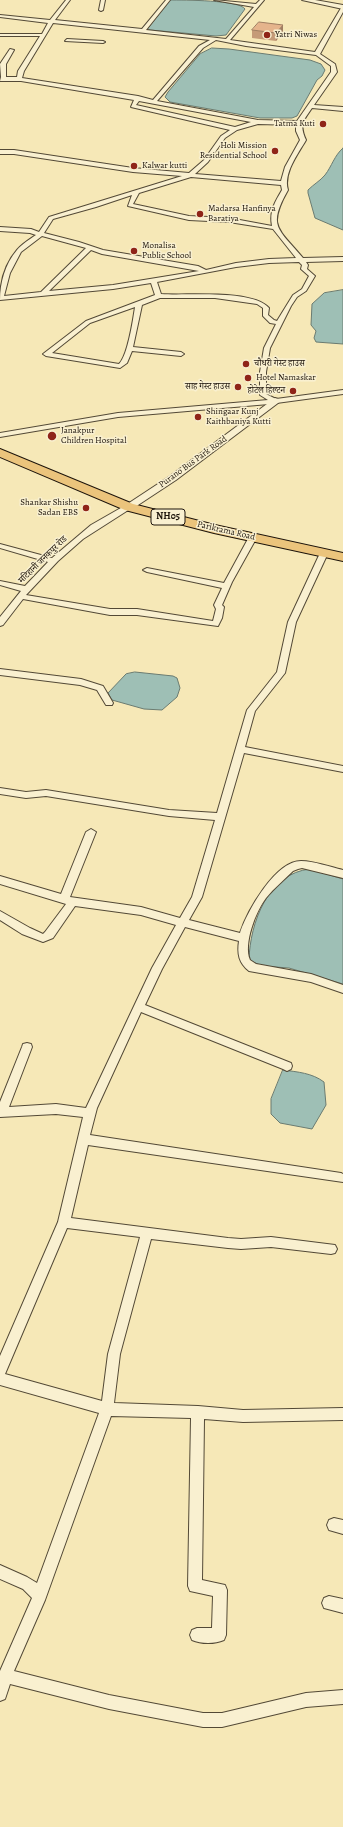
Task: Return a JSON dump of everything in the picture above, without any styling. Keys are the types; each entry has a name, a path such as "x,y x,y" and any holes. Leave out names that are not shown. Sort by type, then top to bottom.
{"main road":[{"name":"Parikrama Road","path":"0,453 129,507 343,557"}],"street":[{"path":"19,79 21,71 51,22 68,0"},
{"path":"101,10 103,0"},
{"path":"142,32 168,0"},
{"path":"216,0 257,6"},
{"path":"227,41 262,0"},
{"path":"306,0 343,7 317,54"},
{"path":"0,16 51,22 108,36"},
{"path":"67,40 142,32 214,39 246,45 317,54 333,65 336,72 299,123 298,131 303,140 288,167 283,183 284,190 275,208 273,217 275,228 305,265 304,269 312,276 304,290 295,296 279,323 267,348 263,372 263,395 275,401"},
{"path":"0,35 43,35"},
{"path":"98,47 108,36"},
{"path":"154,102 201,47 214,39"},
{"path":"12,50 3,64 2,79 19,79 138,98 258,122 299,123"},
{"path":"138,98 132,106 235,129"},
{"path":"311,106 343,108"},
{"path":"258,122 235,129 223,137 206,161 190,175 121,196 94,206 51,218 41,234 19,251 7,273 0,298 153,281 249,264 301,260 343,259"},
{"path":"0,152 14,152 133,170 283,183"},
{"path":"137,191 130,204 189,218 229,220 275,228"},
{"path":"0,229 41,234 128,257 198,268 206,272"},
{"path":"43,294 90,248"},
{"path":"153,281 159,296"},
{"path":"139,304 136,324 129,349 124,363 120,366 46,354 88,322 159,296 215,296 259,302 266,308 265,315 272,322 279,323"},
{"path":"129,349 181,354"},
{"path":"0,435 118,416 275,401 343,392"},
{"name":"Purano Bus Park Road","path":"129,507 173,478 275,401"},
{"name":"मटिहानी जनकपुर रोड","path":"0,623 23,593 54,561 94,527 129,507"},
{"path":"0,583 19,587 23,593 110,612 137,612 211,624 217,622 220,607 218,605 226,586 253,537"},
{"path":"0,546 54,561"},
{"path":"0,1370 64,1222 90,1113 156,968 197,897 251,710 281,673 292,622 324,553"},
{"path":"147,570 226,586"},
{"path":"0,672 81,682 100,688 109,703"},
{"path":"240,749 343,769"},
{"path":"0,791 26,795 46,793 169,813 221,817"},
{"path":"0,915 26,931 43,938 49,935 68,900 91,832"},
{"path":"343,874 304,864 299,864 292,867 263,896 253,914 244,938 243,954 246,962 253,968 311,978 343,990"},
{"path":"0,880 68,900 122,907 182,922 229,936 244,938"},
{"path":"139,1007 287,1066"},
{"path":"27,1047 1,1112 56,1109 90,1113"},
{"path":"84,1139 341,1178"},
{"path":"64,1222 228,1243 241,1244 270,1242 331,1249"},
{"path":"0,1694 5,1676 38,1602 100,1432 106,1410 114,1354 146,1232"},
{"path":"0,1379 106,1410 198,1412 243,1416 343,1414"},
{"path":"197,1635 219,1635 220,1590 195,1586 198,1412"},
{"path":"0,1572 31,1586 38,1592 38,1602"},
{"path":"329,1603 343,1606"},
{"path":"5,1676 109,1702 203,1720 222,1720 306,1700 343,1696"}],"water":[{"path":"170,0 222,2 241,6 245,9 226,35 216,36 148,29"},
{"path":"212,48 310,60 321,64 325,70 322,76 317,80 297,116 292,118 260,118 170,102 165,97 168,92 200,54"},
{"path":"343,148 343,230 315,218 308,190 325,175 337,154"},
{"path":"343,290 343,344 316,342 314,338 316,331 311,325 312,304 324,293"},
{"path":"135,672 173,676 177,678 180,688 177,697 162,710 144,709 112,700 108,693 126,674"},
{"path":"310,869 343,879 343,984 289,968 262,966 249,960 253,931 264,902 283,880 295,873"},
{"path":"283,1070 310,1075 324,1082 326,1105 312,1129 280,1123 271,1114 271,1099"}],"building":[{"path":"259,22 283,25 276,33 252,30"}],"place":[{"name":"Yatri Niwas","path":"267,35"},
{"name":"Tatma Kuti","path":"323,124"},
{"name":"Holi Mission Residential School","path":"275,151"},
{"name":"Kalwar kutti","path":"134,166"},
{"name":"Madarsa Hanfinya Baratiya","path":"200,214"},
{"name":"Monalisa Public School","path":"134,251"},
{"name":"चौधरी गेस्ट हाउस","path":"246,364"},
{"name":"Hotel Namaskar","path":"248,378"},
{"name":"साह गेस्ट हाउस","path":"238,387"},
{"name":"होटेल हिल्टन","path":"293,391"},
{"name":"Shingaar Kunj Kaithbaniya Kutti","path":"198,417"},
{"name":"Janakpur Children Hospital","path":"52,436"},
{"name":"Shankar Shishu Sadan EBS","path":"86,508"}]}
